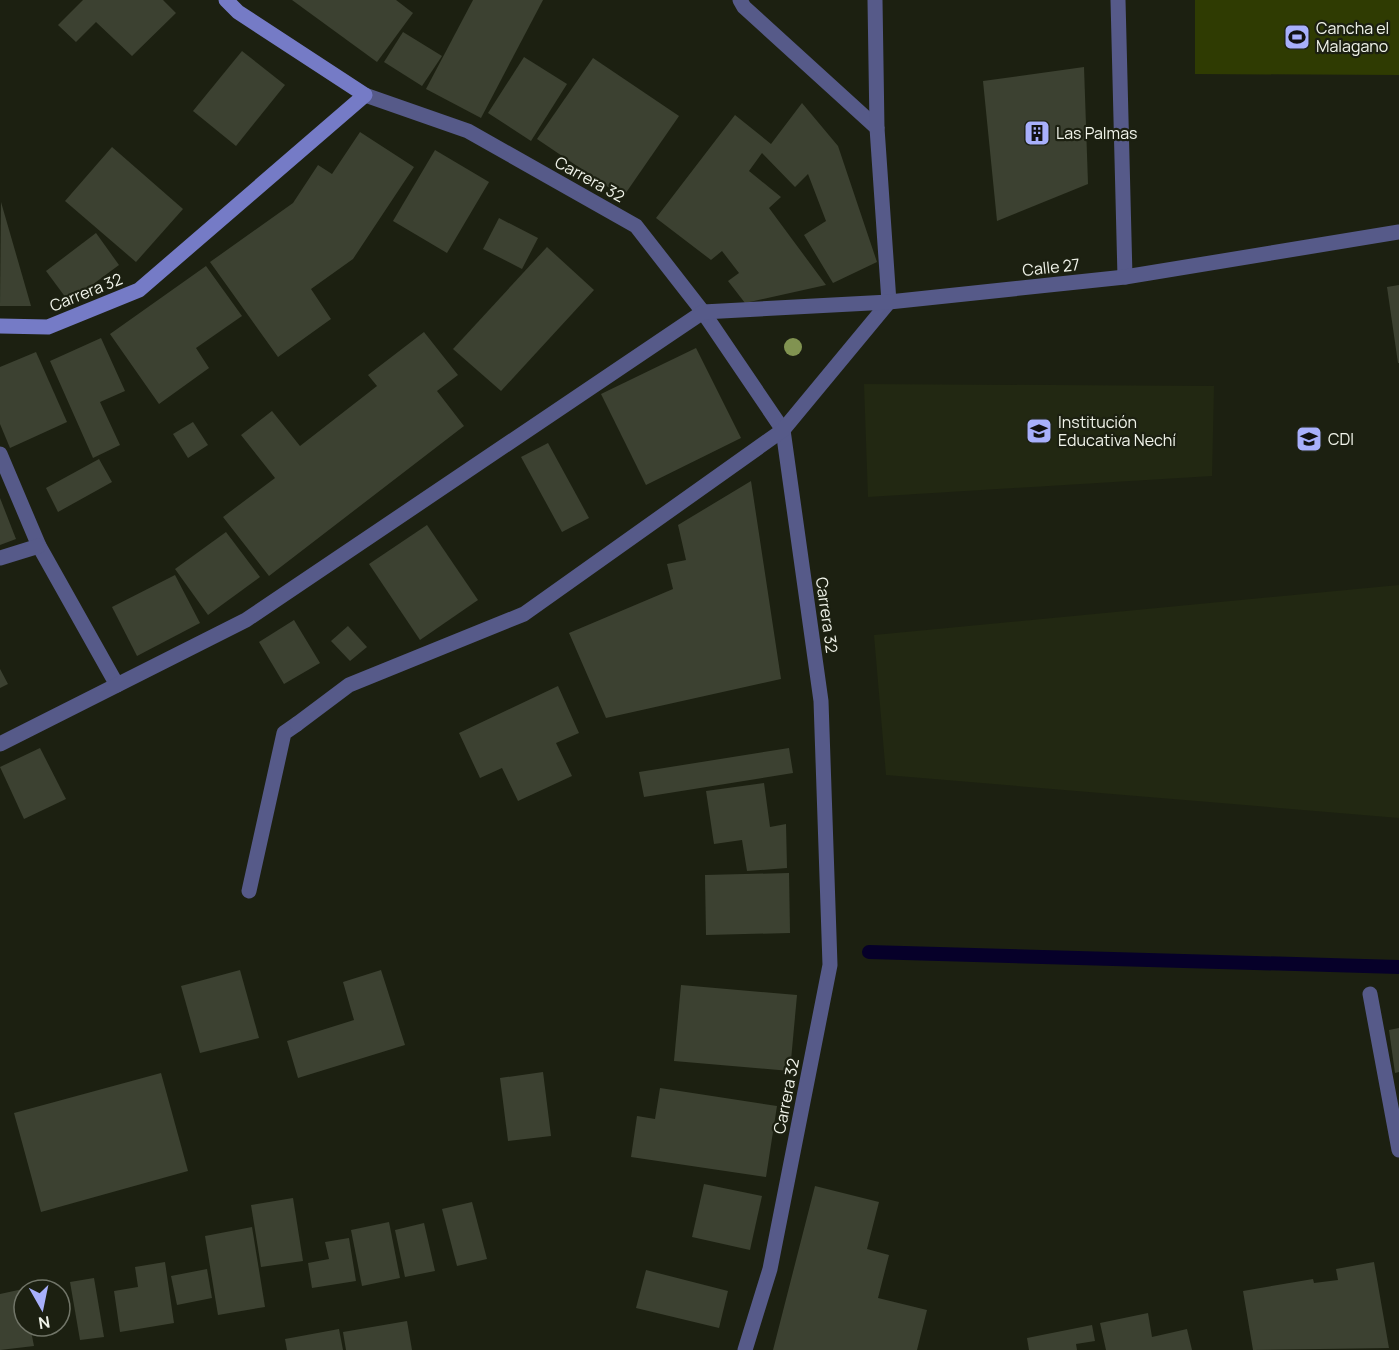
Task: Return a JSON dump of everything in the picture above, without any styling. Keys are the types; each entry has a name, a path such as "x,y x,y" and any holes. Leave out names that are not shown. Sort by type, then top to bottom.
{"main road":[{"name":"Carrera 32","path":"0,326 48,327 139,290 364,95 238,12 226,0"}],"street":[{"path":"740,0 744,8 877,128"},
{"path":"249,891 284,733 349,685 524,614 783,430 889,302 877,128 875,0"},
{"path":"1118,0 1125,277"},
{"name":"Carrera 32","path":"364,95 468,131 636,226 703,312 783,430 821,701 830,965 770,1269 745,1350"},
{"name":"Calle 27","path":"703,312 889,302 1125,277 1399,232"},
{"path":"0,744 246,620 703,312"},
{"path":"0,454 39,546 117,685"},
{"path":"0,558 39,546"},
{"path":"1370,994 1399,1150"}],"shaded area":[{"name":"Institución Educativa Nechí","path":"864,384 1214,386 1212,476 868,497"},
{"path":"1399,585 1399,818 886,775 874,635"}],"green space":[{"name":"Cancha el Malagano","path":"1195,0 1399,0 1399,75 1195,74"}],"building":[{"path":"83,0 163,0 176,13 132,56 96,22 76,42 58,25"},
{"path":"292,0 396,0 413,13 377,62"},
{"path":"473,0 543,0 481,118 426,89"},
{"path":"403,32 442,56 422,86 384,62"},
{"path":"242,51 285,85 236,146 193,111"},
{"path":"524,57 567,84 531,141 488,113"},
{"path":"593,58 679,116 623,197 537,139"},
{"name":"Las Palmas","path":"1084,67 1088,184 997,221 983,81"},
{"path":"802,103 838,146 877,262 833,283 804,235 826,221 808,174 795,187 762,153 749,171 781,197 769,208 826,285 745,303 728,281 739,273 722,251 711,260 656,218 735,115 771,144"},
{"path":"360,132 414,167 353,259 311,289 331,319 278,357 210,262 293,203 318,165 332,174"},
{"path":"112,147 183,209 136,262 65,201"},
{"path":"435,150 489,182 447,253 393,221"},
{"path":"1,202 31,306 0,306"},
{"path":"499,218 538,238 522,269 483,249"},
{"path":"96,233 119,265 69,302 46,271"},
{"path":"547,247 594,290 501,391 453,349"},
{"path":"206,266 242,316 196,348 209,368 159,404 110,334"},
{"path":"1399,285 1399,363 1398,363 1387,287"},
{"path":"424,332 458,375 437,391 464,426 269,576 223,517 275,478 241,435 272,411 300,446 377,386 368,375"},
{"path":"101,338 125,391 100,402 120,445 93,458 50,361"},
{"path":"696,348 741,438 646,485 601,394"},
{"path":"36,352 67,422 10,448 0,424 0,367"},
{"path":"193,422 208,445 188,458 173,434"},
{"path":"548,443 589,518 562,532 521,457"},
{"path":"99,459 112,482 58,512 46,488"},
{"path":"751,481 781,679 606,718 569,633 673,589 667,564 686,560 678,525"},
{"path":"0,498 16,539 0,545"},
{"path":"427,525 478,600 420,640 369,564"},
{"path":"226,532 260,577 208,615 175,569"},
{"path":"175,575 200,623 137,656 112,607"},
{"path":"294,620 320,663 284,684 259,642"},
{"path":"348,626 367,647 350,661 331,641"},
{"path":"0,669 8,684 0,688"},
{"path":"558,686 579,733 556,743 572,776 518,801 502,768 480,778 459,733"},
{"path":"40,748 66,799 24,819 0,767"},
{"path":"789,748 793,773 644,797 639,772"},
{"path":"764,783 770,827 786,824 787,868 747,871 742,840 714,844 706,791"},
{"path":"789,873 790,933 706,935 705,875"},
{"path":"240,970 259,1038 200,1053 181,986"},
{"path":"381,970 405,1045 298,1078 287,1041 354,1020 343,982"},
{"path":"681,985 797,995 790,1071 674,1061"},
{"path":"1399,1028 1399,1072 1395,1073 1389,1030"},
{"path":"543,1072 551,1136 508,1141 500,1078"},
{"path":"161,1073 188,1171 41,1212 14,1113"},
{"path":"660,1088 777,1106 766,1177 631,1157 637,1116 655,1119"},
{"path":"704,1184 762,1196 750,1250 692,1237"},
{"path":"815,1186 879,1202 867,1249 889,1255 878,1298 927,1310 917,1350 773,1350"},
{"path":"293,1198 303,1261 261,1267 251,1205"},
{"path":"472,1202 487,1259 457,1266 442,1209"},
{"path":"389,1222 400,1278 362,1286 351,1230"},
{"path":"424,1223 435,1271 405,1277 395,1230"},
{"path":"252,1227 265,1307 218,1315 205,1236"},
{"path":"349,1238 356,1281 312,1288 308,1263 329,1259 325,1242"},
{"path":"165,1262 174,1323 120,1332 114,1291 138,1287 135,1267"},
{"path":"1374,1262 1389,1348 1253,1350 1243,1291 1313,1279 1314,1283 1338,1280 1336,1269"},
{"path":"207,1269 212,1298 177,1305 171,1276"},
{"path":"646,1270 728,1291 719,1328 636,1308"},
{"path":"94,1278 104,1337 80,1340 72,1282"},
{"path":"12,1291 12,1338 32,1338 34,1346 0,1350 0,1294"},
{"path":"1148,1313 1152,1337 1187,1329 1192,1350 1106,1350 1100,1323"},
{"path":"407,1321 412,1350 346,1350 343,1332"},
{"path":"1092,1325 1095,1341 1076,1344 1077,1350 1029,1350 1027,1338"},
{"path":"339,1329 343,1350 287,1350 285,1339"}],"waterway":[{"path":"869,952 1399,967"}],"place":[{"name":"Cancha el Malagano","path":"1297,37"},
{"name":"Las Palmas","path":"1037,133"},
{"name":"Institución Educativa Nechí","path":"1039,431"},
{"name":"CDI","path":"1309,439"}]}
